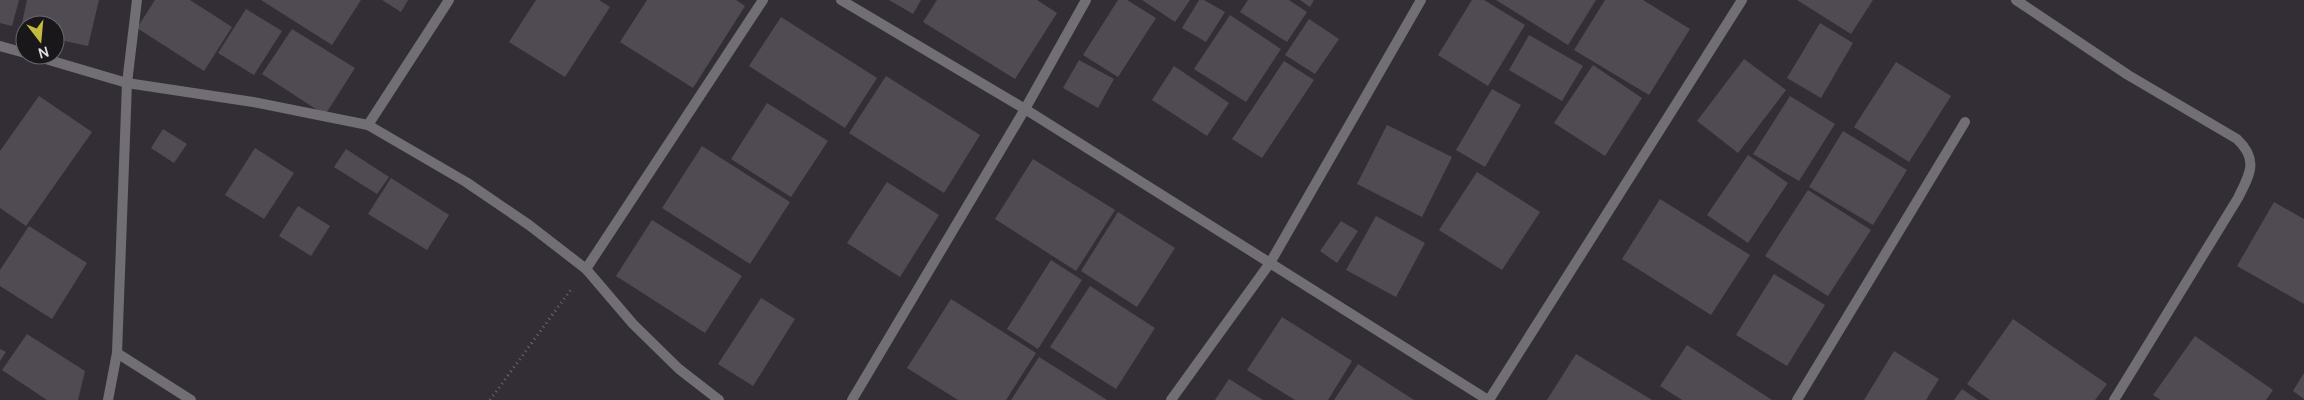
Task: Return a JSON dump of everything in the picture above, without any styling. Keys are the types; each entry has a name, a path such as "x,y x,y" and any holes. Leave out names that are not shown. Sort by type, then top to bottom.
{"street":[{"path":"108,400 117,353 127,83 136,0"},
{"path":"368,125 449,0"},
{"path":"586,269 763,0"},
{"path":"841,0 1025,109 1489,400 1742,0"},
{"path":"852,400 1025,109 1086,0"},
{"path":"1171,400 1270,263 1421,0"},
{"path":"2016,0 2128,75 2237,139 2245,147 2251,162 2251,173 2238,198 2114,400"},
{"path":"0,46 15,50"},
{"path":"65,65 127,83 253,102 368,125 466,182 529,225 586,269 633,324 679,369 719,400"},
{"path":"1797,400 1965,122"},
{"path":"117,353 191,400"}],"path":[{"path":"490,400 586,269"}],"building":[{"path":"0,0 19,0 12,26 0,23"},
{"path":"27,0 99,0 88,46 65,41 65,15 24,15"},
{"path":"155,0 190,0 232,27 204,71 137,28"},
{"path":"261,0 361,0 332,45"},
{"path":"382,0 408,0 401,12"},
{"path":"536,0 599,0 610,7 565,77 509,42"},
{"path":"647,0 736,0 745,6 693,88 620,42"},
{"path":"889,0 921,0 913,14"},
{"path":"937,0 1037,0 1057,13 1015,79 923,22"},
{"path":"1118,0 1127,0 1156,18 1118,77 1083,55"},
{"path":"1142,0 1190,0 1175,22"},
{"path":"1199,0 1204,0 1225,12 1206,42 1182,28"},
{"path":"1248,0 1289,0 1307,12 1287,42 1240,12"},
{"path":"1300,0 1314,0 1310,7"},
{"path":"1472,0 1484,0 1525,25 1488,86 1438,55"},
{"path":"1496,0 1596,0 1568,45"},
{"path":"1605,0 1643,0 1690,29 1649,95 1574,50"},
{"path":"1797,0 1873,0 1851,34"},
{"path":"246,9 282,31 254,75 218,53"},
{"path":"1230,15 1281,49 1246,102 1194,69"},
{"path":"781,17 877,78 845,128 749,66"},
{"path":"1309,19 1339,39 1315,74 1285,55"},
{"path":"1820,23 1853,43 1821,98 1787,78"},
{"path":"292,29 355,68 325,115 262,74"},
{"path":"1529,35 1583,66 1562,101 1509,70"},
{"path":"1744,59 1786,90 1738,153 1697,121"},
{"path":"1079,60 1114,79 1098,108 1063,88"},
{"path":"1284,61 1314,80 1262,158 1232,139"},
{"path":"1896,62 1951,96 1909,162 1854,127"},
{"path":"1593,65 1642,98 1605,156 1554,123"},
{"path":"1174,66 1229,103 1207,136 1152,100"},
{"path":"886,76 980,135 944,193 849,133"},
{"path":"1492,89 1521,105 1485,167 1456,150"},
{"path":"39,96 92,132 26,226 0,208 0,151"},
{"path":"1790,96 1835,124 1799,181 1753,154"},
{"path":"767,103 828,141 791,197 731,159"},
{"path":"1387,125 1452,157 1422,217 1357,184"},
{"path":"163,129 187,144 174,163 151,148"},
{"path":"1843,131 1907,170 1873,225 1809,187"},
{"path":"702,146 790,202 750,264 662,208"},
{"path":"255,148 294,173 264,219 225,195"},
{"path":"346,149 389,177 377,194 334,167"},
{"path":"1748,155 1788,183 1748,243 1707,215"},
{"path":"1033,159 1115,210 1076,271 995,219"},
{"path":"1477,172 1540,212 1502,270 1439,230"},
{"path":"391,178 449,215 427,250 368,214"},
{"path":"887,182 939,215 900,277 847,243"},
{"path":"1808,190 1871,230 1828,296 1765,256"},
{"path":"1660,199 1750,255 1711,315 1622,259"},
{"path":"2274,202 2304,219 2304,304 2237,266"},
{"path":"298,206 330,226 311,256 279,236"},
{"path":"1118,212 1175,248 1137,307 1081,271"},
{"path":"1376,216 1425,243 1396,297 1346,270"},
{"path":"652,220 742,276 705,333 616,276"},
{"path":"1341,221 1358,231 1337,263 1320,251"},
{"path":"29,226 87,263 52,319 0,286 0,270"},
{"path":"1051,260 1082,280 1038,349 1007,329"},
{"path":"1774,274 1825,305 1787,366 1736,335"},
{"path":"1090,286 1155,328 1116,389 1050,347"},
{"path":"761,298 795,319 753,386 718,364"},
{"path":"951,299 1036,353 1006,400 958,400 907,368"},
{"path":"1282,317 1352,361 1328,400 1295,400 1247,370"},
{"path":"2013,319 2107,384 2095,400 1990,400 1967,384"},
{"path":"27,334 85,371 78,400 47,400 2,370"},
{"path":"2195,336 2273,390 2266,400 2161,400 2153,395"},
{"path":"1687,345 1772,400 1682,400 1660,386"},
{"path":"0,349 6,352 0,361"},
{"path":"1894,351 1939,379 1926,400 1864,400"},
{"path":"1576,354 1652,400 1547,400"},
{"path":"1039,357 1107,400 1011,400"},
{"path":"1358,364 1414,400 1334,400"},
{"path":"2304,373 2304,399 2293,391"},
{"path":"1229,379 1263,400 1215,400"},
{"path":"1962,389 1978,400 1954,400"}]}
